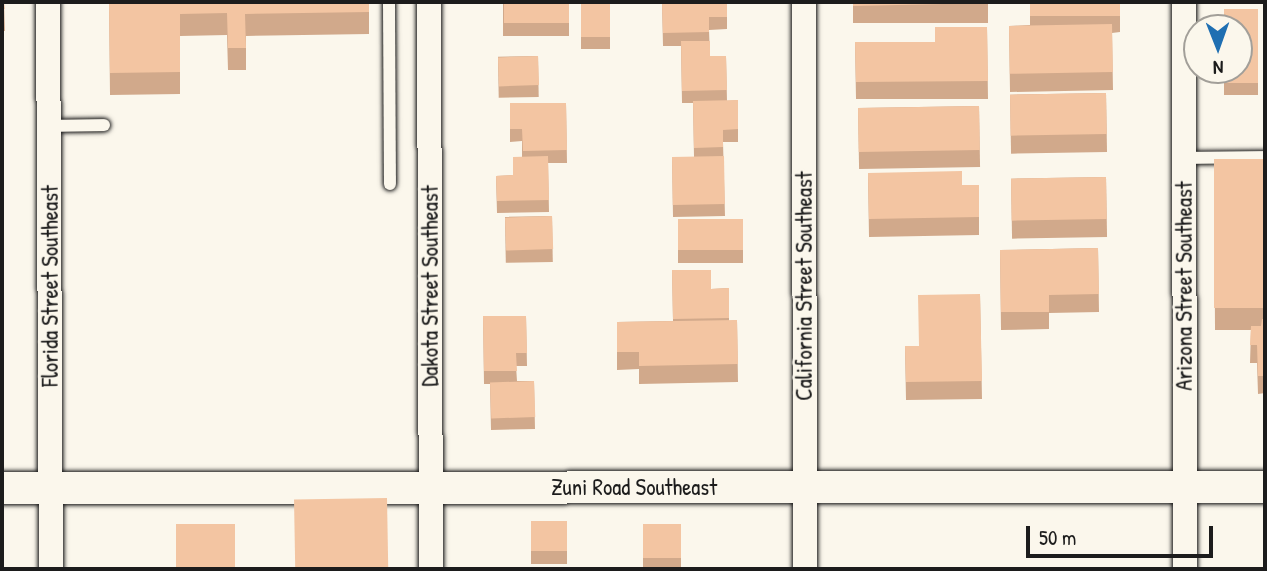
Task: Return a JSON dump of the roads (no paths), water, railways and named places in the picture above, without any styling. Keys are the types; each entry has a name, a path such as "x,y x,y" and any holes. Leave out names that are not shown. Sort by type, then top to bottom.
{"street":[{"name":"Florida Street Southeast","path":"48,2 51,569"},
{"name":"Dakota Street Southeast","path":"429,2 431,569"},
{"name":"California Street Southeast","path":"804,2 805,569"},
{"name":"Arizona Street Southeast","path":"1184,2 1185,569"},
{"name":"Zuni Road Southeast","path":"2,488 1265,487"}],"lane":[{"path":"389,2 390,184"},
{"path":"49,125 104,125"},
{"path":"1184,158 1265,157"}]}
